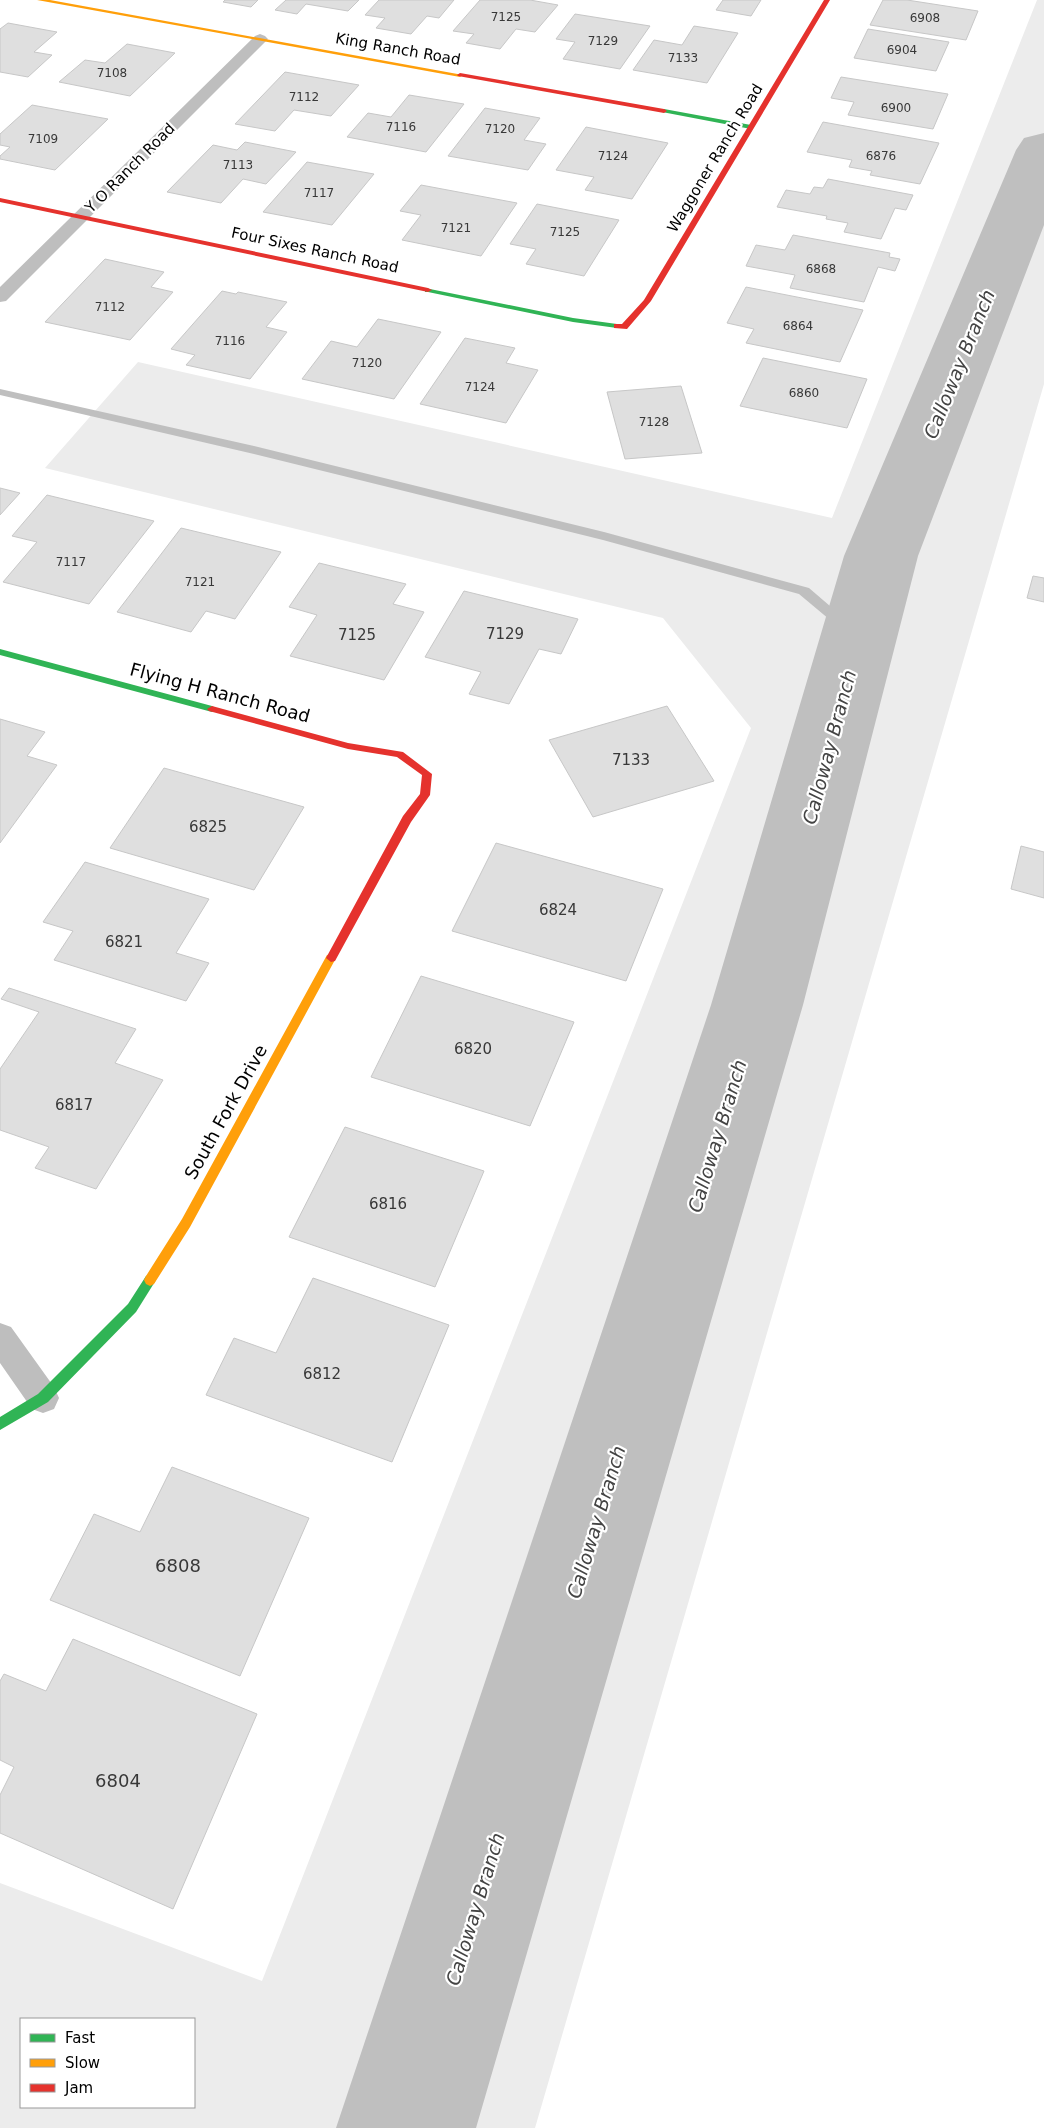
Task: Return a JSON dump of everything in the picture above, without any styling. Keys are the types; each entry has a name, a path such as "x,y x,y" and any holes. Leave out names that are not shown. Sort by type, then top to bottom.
{"street":[{"name":"King Ranch Road","path":"40,0 751,127"},
{"name":"Waggoner Ranch Road","path":"624,327 647,301 827,0"},
{"name":"Y O Ranch Road","path":"0,297 260,39"},
{"name":"Four Sixes Ranch Road","path":"0,200 573,320 624,327"},
{"name":"Flying H Ranch Road","path":"0,652 348,746 400,754 427,774"},
{"name":"South Fork Drive","path":"0,1424 43,1398 132,1308 186,1223 408,819 424,795 427,774"},
{"path":"0,1337 43,1398"}],"shaded area":[{"path":"1037,0 1044,0 1044,384 535,2128 0,2128 0,1883 262,1981 751,728 663,618 45,468 138,362 832,518"}],"building":[{"path":"225,0 258,0 251,7 223,2"},
{"path":"286,0 359,0 348,11 306,4 297,14 275,10"},
{"path":"379,0 454,0 439,18 427,16 411,34 376,28 385,18 365,15"},
{"path":"480,0 530,0 558,5 535,32 516,29 500,49 466,43 474,34 453,31"},
{"path":"723,0 761,0 751,16 716,10"},
{"path":"883,0 907,0 978,11 966,40 870,25"},
{"path":"575,14 650,26 620,69 563,59 575,42 556,39"},
{"path":"8,23 57,32 34,52 52,55 28,77 0,72 0,29"},
{"path":"694,26 738,33 707,83 633,70 654,40 682,45"},
{"path":"868,29 949,42 936,71 854,58"},
{"path":"127,44 175,53 130,96 59,82 85,60 105,63"},
{"path":"285,72 359,85 331,116 294,110 275,131 235,124"},
{"path":"841,77 948,94 933,129 848,115 854,102 831,98"},
{"path":"409,95 464,104 426,152 347,137 368,113 391,117"},
{"path":"32,105 108,119 55,170 0,159 0,156 10,147 0,145 0,134"},
{"path":"485,108 540,118 524,140 546,144 528,170 448,156"},
{"path":"823,122 939,143 920,184 870,175 872,171 849,167 852,160 807,152"},
{"path":"586,127 668,143 632,199 585,190 594,177 556,170"},
{"path":"245,142 296,152 266,184 243,179 221,203 167,192 213,145 237,150"},
{"path":"307,162 374,174 332,225 263,212"},
{"path":"828,179 913,195 906,210 895,208 881,239 844,232 848,223 826,219 827,216 777,207 786,190 810,194 814,187 823,188"},
{"path":"421,185 517,203 481,256 402,240 421,215 400,211"},
{"path":"537,204 619,220 584,276 526,264 536,249 510,244"},
{"path":"793,235 890,253 889,257 900,259 895,271 878,267 864,302 790,288 795,275 746,266 756,245 785,250"},
{"path":"105,259 164,272 151,287 173,292 130,340 45,322"},
{"path":"746,287 863,310 840,362 746,343 754,329 727,323"},
{"path":"222,291 236,294 238,292 287,302 266,327 287,332 250,379 186,365 195,355 171,349"},
{"path":"378,319 441,332 394,399 302,379 331,341 357,347"},
{"path":"465,338 515,348 506,363 538,370 506,423 420,404"},
{"path":"763,358 867,379 847,428 740,406"},
{"path":"681,386 702,453 625,459 607,392"},
{"path":"0,488 20,493 0,515"},
{"path":"47,495 154,521 89,604 3,582 37,542 12,536"},
{"path":"181,528 281,552 235,619 206,611 191,632 117,612"},
{"path":"319,563 406,584 393,604 424,612 384,680 290,656 317,615 289,607"},
{"path":"1033,576 1044,578 1044,602 1027,598"},
{"path":"464,591 578,619 561,654 539,649 509,704 469,694 481,672 425,657"},
{"path":"667,706 714,781 593,817 549,740"},
{"path":"0,719 45,732 27,756 57,765 0,843"},
{"path":"164,768 304,807 254,890 110,848"},
{"path":"496,843 663,889 626,981 452,931"},
{"path":"1021,846 1044,852 1044,898 1011,889"},
{"path":"85,862 209,899 176,953 209,963 186,1001 54,960 73,931 43,922"},
{"path":"421,976 574,1022 530,1126 371,1077"},
{"path":"9,988 136,1029 115,1063 163,1080 96,1189 35,1168 49,1147 0,1130 0,1069 39,1012 1,999"},
{"path":"345,1127 484,1171 435,1287 289,1237"},
{"path":"313,1278 449,1325 392,1462 206,1395 234,1338 276,1353"},
{"path":"172,1467 309,1518 240,1676 50,1600 94,1514 140,1532"},
{"path":"73,1639 257,1714 173,1909 0,1833 0,1795 14,1767 0,1760 0,1681 4,1674 46,1691"}],"waterway":[{"name":"Calloway Branch","path":"406,2128 757,1005 881,556 1044,150"},
{"path":"0,392 254,450 604,536 804,591 859,637"}],"traffic: fast":[{"path":"664,111 751,127"},
{"path":"428,290 573,320 617,326"},
{"path":"0,652 212,709"},
{"path":"0,1424 43,1398 132,1308 150,1280"}],"traffic: slow":[{"path":"40,0 460,75"},
{"path":"150,1280 186,1223 331,958"}],"traffic: jam":[{"path":"617,326 624,327 647,301 827,0"},
{"path":"460,75 664,111"},
{"path":"0,200 428,290"},
{"path":"212,709 348,746 400,754 427,774 425,795 407,819 331,958"}]}
